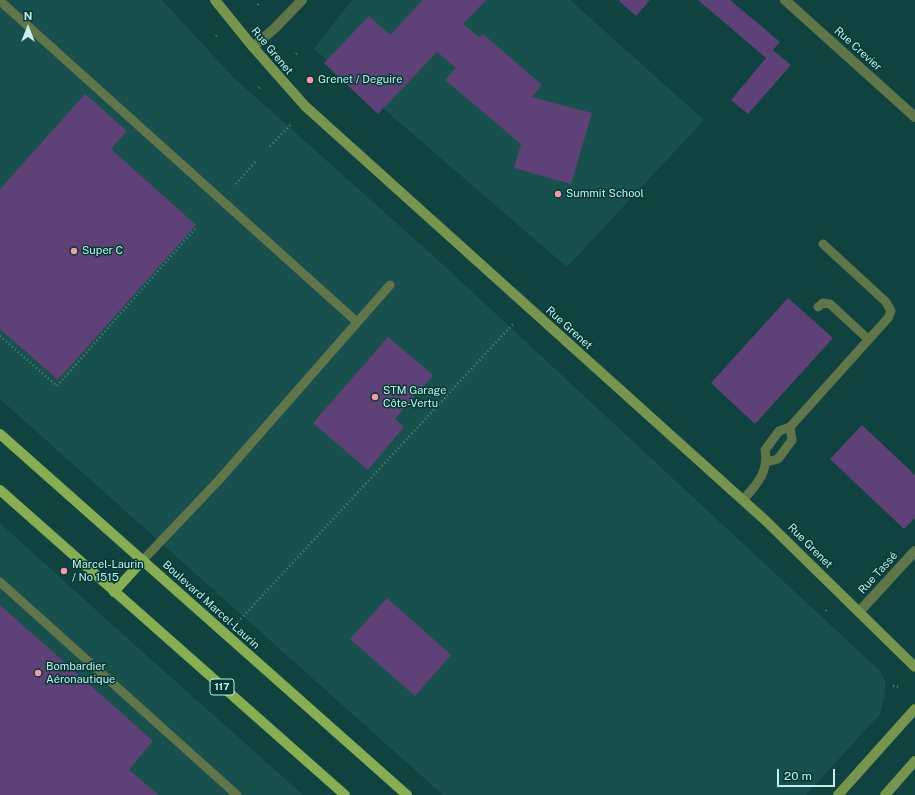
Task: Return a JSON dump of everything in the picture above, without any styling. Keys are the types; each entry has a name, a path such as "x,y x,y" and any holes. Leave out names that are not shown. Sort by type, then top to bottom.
{"main road":[{"name":"Boulevard Marcel-Laurin","path":"0,434 407,795"},
{"name":"117","path":"0,490 344,795"},
{"path":"114,592 142,560"}],"street":[{"name":"Rue Grenet","path":"215,0 253,47 305,106 743,500 915,667"},
{"path":"253,47 275,28 302,0"},
{"name":"Rue Crevier","path":"785,0 915,117"},
{"name":"Rue Tassé","path":"859,612 915,551"},
{"path":"838,795 915,709"},
{"path":"885,795 915,761"}],"lane":[{"path":"0,1 357,322"},
{"path":"743,500 758,483 767,462 765,450 779,431 790,428 888,318 891,311 886,302 823,244"},
{"path":"142,560 219,480 390,285"},
{"path":"818,307 823,303 830,304 868,339"},
{"path":"767,462 778,459 792,440 790,428"},
{"path":"0,582 237,795"}],"path":[{"path":"270,146 292,123"},
{"path":"236,184 257,160"},
{"path":"0,336 57,386 89,352 195,229"},
{"path":"238,622 513,324"},
{"path":"893,686 898,687"}],"shaded area":[{"path":"0,0 162,0 233,77 439,261 880,671 885,681 885,693 880,714 806,795 443,795 0,399"},
{"name":"Summit School","path":"352,0 570,0 704,120 567,267 314,49"},
{"path":"0,523 117,629 303,795 0,795"}],"building":[{"path":"423,0 486,0 463,24 479,37 483,34 542,85 532,97 592,113 571,184 514,168 521,144 445,80 456,68 437,52 378,114 324,63 369,16 390,35"},
{"path":"650,0 636,16 619,1"},
{"path":"698,0 730,0 780,42 773,50 791,65 748,114 731,100 766,58"},
{"path":"85,94 127,131 111,149 196,225 58,380 0,329 0,189"},
{"path":"788,298 833,338 755,424 711,383"},
{"name":"STM Garage Côte-Vertu","path":"388,337 433,375 395,419 404,427 368,470 313,423"},
{"path":"862,425 915,475 915,518 904,529 830,459"},
{"path":"387,598 451,655 415,696 350,639"},
{"name":"Bombardier Aéronautique","path":"0,605 153,741 129,770 159,795 0,795"}],"place":[{"name":"Grenet / Deguire","path":"310,80"},
{"name":"Summit School","path":"558,194"},
{"name":"Super C","path":"74,251"},
{"name":"STM Garage Côte-Vertu","path":"375,397"},
{"name":"Marcel-Laurin / No 1515","path":"64,571"},
{"name":"Bombardier Aéronautique","path":"38,673"}]}
